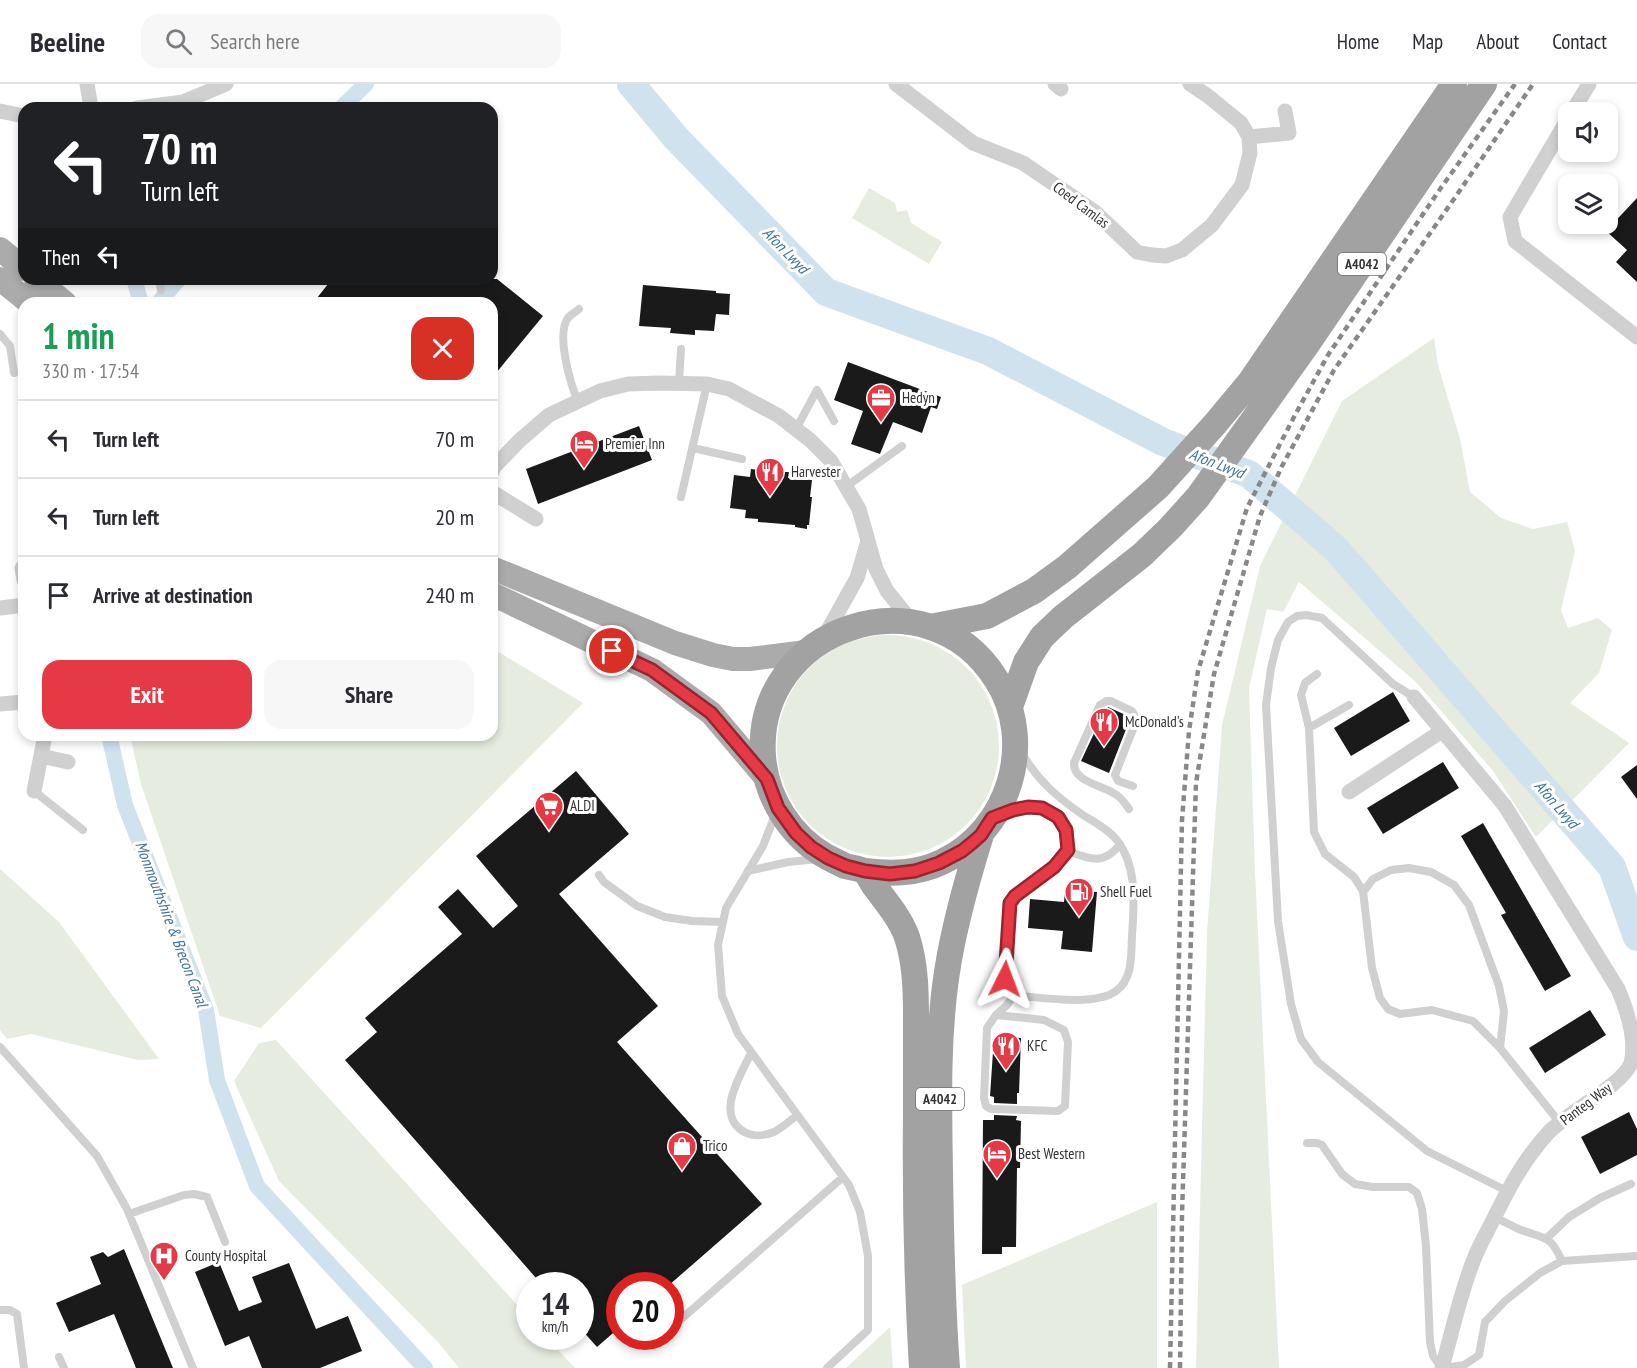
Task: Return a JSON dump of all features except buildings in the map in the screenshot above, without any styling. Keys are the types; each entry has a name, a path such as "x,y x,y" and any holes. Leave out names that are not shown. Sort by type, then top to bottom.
{"highway":[{"name":"A4042","path":"921,625 987,616 1034,591 1067,567 1158,487 1250,382 1454,84"},
{"name":"A4042","path":"1010,707 1026,662 1042,637 1063,617 1142,555 1198,497 1325,318 1484,84"},
{"path":"890,621 921,625 960,642 979,658 995,677 1010,707 1015,738 1014,763 1009,786 987,827 962,851 939,863 915,871 890,874 846,866 811,847 796,833 778,808 767,779 763,756 764,733 777,689 790,669 814,646 844,629 866,623 890,621"},
{"name":"A4042","path":"947,1368 943,1312 939,1126 941,1017 953,937 968,878 987,827"},
{"name":"A4042","path":"865,871 894,911 906,933 913,960 916,993 916,1160 922,1368"}],"main road":[{"path":"0,242 18,280"},
{"path":"43,285 58,297"},
{"path":"0,289 18,301"},
{"path":"498,570 675,643 713,655 750,660 814,646"},
{"path":"498,597 652,670 711,713 767,779"}],"street":[{"path":"87,84 90,102"},
{"path":"183,102 226,84"},
{"name":"Coed Camlas","path":"896,84 973,143 1023,164 1095,212 1137,252 1152,255 1166,256 1182,250 1212,225 1242,185 1250,153 1249,137"},
{"path":"1190,84 1240,123 1249,137 1289,133 1285,111"},
{"path":"1578,102 1589,84"},
{"path":"0,111 18,115"},
{"path":"1558,136 1510,217 1515,241 1637,338"},
{"path":"498,463 549,415 600,391 628,384 679,383 708,384 729,389 779,416 810,440 831,461 859,509 876,569 887,591 921,625"},
{"path":"498,496 536,519"},
{"path":"814,646 857,578 868,542"},
{"path":"1,608 18,606"},
{"name":"Panteg Way","path":"1414,697 1505,806 1612,979 1626,1008 1633,1042 1631,1064 1620,1079 1549,1132 1524,1163 1507,1191 1474,1258 1442,1368"},
{"path":"0,705 18,703"},
{"path":"1349,792 1442,731"},
{"path":"34,791 44,741"},
{"path":"41,756 68,762"}],"lane":[{"path":"160,285 161,290"},
{"path":"578,401 567,369 563,330 568,318 579,309"},
{"path":"0,334 10,346 14,373"},
{"path":"679,383 681,350"},
{"path":"681,497 708,384"},
{"path":"796,429 817,390 834,421"},
{"path":"847,486 902,446"},
{"path":"693,448 742,459"},
{"path":"1414,697 1393,684 1322,618 1297,616 1288,622 1278,640 1271,668 1266,705 1278,921 1291,1004 1302,1039 1317,1062 1427,1151 1507,1191"},
{"path":"1317,674 1305,683 1301,695 1309,728 1314,832 1325,854 1354,877 1363,892 1372,968 1380,998 1388,1009 1400,1014 1432,1010 1473,1020 1500,1048 1560,1123"},
{"path":"1129,809 1117,794 1080,777 1074,767 1100,705 1106,701 1132,711 1137,719 1115,776 1118,781 1133,786"},
{"path":"1309,728 1349,705"},
{"path":"987,827 1021,808 1035,807 1049,811 1058,817 1067,836 1068,850 1054,867 1015,896 1010,903 1004,975 1006,983 1021,996 1095,999 1116,991 1126,980 1130,965 1134,895 1128,865 1120,844 1105,829 1044,784 1027,761 1015,738"},
{"path":"34,791 83,830"},
{"path":"778,808 763,846 726,908 718,945 722,996 738,1034 849,1185 860,1212 868,1256 868,1330 827,1368"},
{"path":"1068,850 1091,859 1102,858 1112,854 1120,844"},
{"path":"748,871 788,862 828,858"},
{"path":"1363,892 1373,879 1391,870 1409,868 1431,872 1454,885 1469,905 1499,986 1504,1011 1500,1048"},
{"path":"599,875 604,882 637,906 665,917 723,922"},
{"path":"996,1015 1044,1020 1064,1030 1068,1042 1065,1106 1058,1111 991,1109 986,1106 984,1098 987,1028 996,1015 1007,1005 1015,993"},
{"path":"0,1047 97,1156 129,1214 193,1368"},
{"path":"751,1053 736,1085 731,1103 731,1117 736,1128 746,1133 759,1135 773,1132 797,1115"},
{"path":"1307,1143 1322,1145 1342,1174 1355,1184 1373,1187 1409,1187 1417,1193 1422,1209 1426,1246 1430,1342 1433,1356 1442,1368 1464,1365 1479,1355 1485,1322 1504,1301 1540,1273 1562,1261 1637,1256"},
{"path":"684,1317 843,1177"},
{"path":"1547,1238 1569,1217 1600,1198 1631,1184"},
{"path":"129,1214 184,1195 194,1194 207,1197 225,1242"},
{"path":"1494,1217 1521,1230 1547,1238 1555,1246 1562,1261"},
{"path":"0,1310 9,1310 17,1314 24,1368"},
{"path":"59,1357 64,1368"}],"shaded area":[{"path":"869,188 895,203 897,212 907,210 911,223 942,242 929,264 852,218"},
{"path":"1434,338 1438,365 1460,439 1470,492 1501,518 1533,529 1567,522 1575,551 1561,610 1568,628 1598,618 1612,630 1599,673 1570,703 1629,743 1536,837 1493,771 1416,682 1299,582 1283,612 1267,609 1249,688 1255,872 1279,1368 1196,1368 1207,933 1222,725 1260,566 1342,401"},
{"path":"888,635 910,637 940,648 958,660 974,676 986,694 994,714 999,746 997,768 986,798 974,816 958,832 940,844 920,852 888,857 866,855 836,844 818,832 802,816 790,798 782,778 777,746 779,724 790,694 802,676 818,660 836,648 856,640"},
{"path":"498,652 583,703 261,1028 220,1016 141,784 131,741 498,741"},
{"path":"0,869 59,922 159,1059 138,1060 31,1034 7,1039 0,1030"},
{"path":"276,1040 516,1304 516,1350 558,1350 575,1368 459,1368 438,1342 279,1181 234,1081 259,1043"},
{"path":"1157,1202 1157,1368 966,1368 962,1285"},
{"path":"890,1327 893,1368 846,1368"}],"waterway":[{"name":"Monmouthshire & Brecon Canal","path":"347,102 366,84"},
{"name":"Afon Lwyd","path":"631,84 676,138 826,292 988,351 1163,442 1249,474 1336,549 1612,867 1637,937"},
{"path":"136,285 139,297"},
{"name":"Monmouthshire & Brecon Canal","path":"163,297 174,285"},
{"name":"Monmouthshire & Brecon Canal","path":"110,741 125,805 206,1010 217,1080 257,1186 425,1368"}],"railway":[{"path":"1170,1368 1182,820 1189,731 1198,671 1247,508 1295,415 1328,355 1438,192 1515,84"},
{"path":"1180,1368 1182,1214 1196,783 1214,674 1260,516 1281,468 1334,370 1533,84"}],"place":[{"name":"Hedyn","path":"881,424"},
{"name":"Premier Inn","path":"584,470"},
{"name":"Harvester","path":"770,498"},
{"name":"McDonald's","path":"1104,748"},
{"name":"ALDI","path":"549,832"},
{"name":"Shell Fuel","path":"1079,918"},
{"name":"KFC","path":"1006,1072"},
{"name":"Trico","path":"682,1172"},
{"name":"Best Western","path":"997,1180"},
{"name":"County Hospital","path":"164,1282"}],"route":[{"path":"612,651 652,670 711,713 767,779 778,808 796,833 811,847 846,866 890,874 915,871 939,863 962,851 981,835 992,818 1013,810 1042,808 1058,817 1066,830 1068,850 1054,867 1015,896 1010,903 1005,979"}]}
